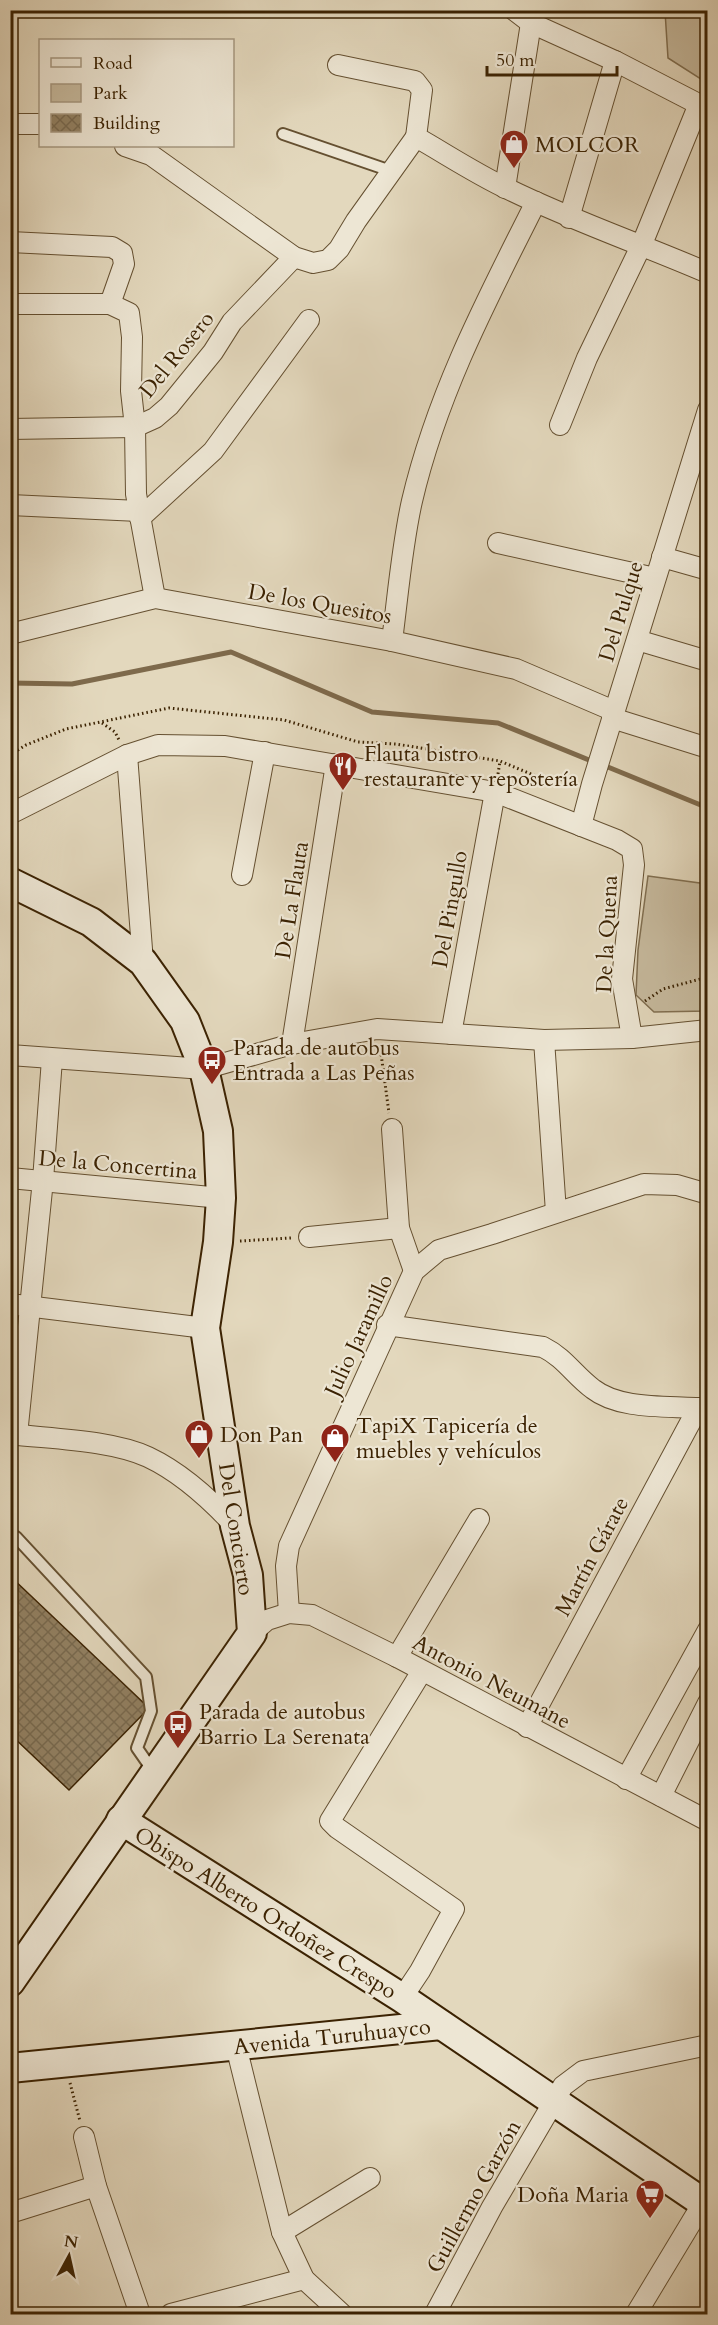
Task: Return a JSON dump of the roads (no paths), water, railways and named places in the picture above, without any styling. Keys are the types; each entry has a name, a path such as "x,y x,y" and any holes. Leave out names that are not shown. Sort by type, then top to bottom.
{"street":[{"path":"514,10 531,22 615,61 703,106 642,244 587,358 560,425"},
{"path":"505,188 531,22"},
{"path":"569,218 615,61"},
{"path":"128,147 150,156 294,257 314,263 328,260 339,249 356,221 416,137 422,90 415,81 338,65"},
{"path":"10,124 39,124"},
{"path":"416,137 505,188 569,218 642,244 708,273"},
{"path":"392,640 412,502 438,410 475,321 536,202"},
{"path":"10,242 112,247 122,253 124,264 110,304"},
{"name":"Del Rosero","path":"155,598 135,494 135,427 155,418 169,406 213,352 232,322 294,257"},
{"path":"10,304 110,304 129,313 132,337 131,391 135,427 10,429"},
{"path":"10,505 139,515 213,451 309,320"},
{"name":"Del Pulque","path":"581,826 594,776 708,410"},
{"path":"498,543 655,578"},
{"path":"662,557 708,570"},
{"name":"De los Quesitos","path":"10,634 155,598 392,640 516,669 613,714 708,748"},
{"path":"637,640 708,661"},
{"path":"10,814 127,755 158,746 225,746 495,792 581,826"},
{"path":"242,875 265,752"},
{"path":"127,755 143,962"},
{"name":"De La Flauta","path":"292,1044 336,764"},
{"name":"Del Pingullo","path":"451,1034 495,792"},
{"name":"De la Quena","path":"581,826 617,840 632,849 634,865 622,979 632,1038"},
{"name":"Del Concierto","path":"10,882 91,922 143,962 185,1021 204,1069 218,1131 220,1198 218,1242 205,1328 236,1526 248,1575 252,1633"},
{"path":"10,1055 204,1069 292,1044 377,1029 544,1040 632,1038 708,1030"},
{"path":"544,1040 556,1212"},
{"path":"52,1059 43,1180 20,1305 14,1435 112,1446 148,1457 212,1501 236,1526"},
{"path":"392,1129 399,1228 414,1271"},
{"name":"De la Concertina","path":"10,1178 220,1198"},
{"name":"Julio Jaramillo","path":"289,1613 286,1566 289,1546 387,1325 414,1271 439,1250 644,1184 677,1185 708,1194"},
{"path":"309,1237 399,1228"},
{"path":"20,1305 205,1328"},
{"path":"387,1325 543,1347 555,1353 592,1389 612,1401 703,1408"},
{"name":"Martín Gárate","path":"527,1727 703,1408"},
{"path":"397,1657 479,1519"},
{"path":"10,1982 252,1633 267,1620 289,1613"},
{"name":"Antonio Neumane","path":"289,1613 312,1615 397,1657 708,1821"},
{"path":"626,1779 708,1630"},
{"path":"402,1998 454,1909 330,1821 422,1671"},
{"path":"661,1796 708,1703"},
{"name":"Obispo Alberto Ordoñez Crespo","path":"121,1820 441,2025"},
{"name":"Avenida Turuhuayco","path":"10,2068 441,2025 705,2204"},
{"name":"Guillermo Garzón","path":"435,2314 492,2207 563,2086 583,2071 708,2045"},
{"path":"236,2046 282,2232 304,2279 342,2314"},
{"path":"84,2137 96,2186 140,2314"},
{"path":"282,2232 370,2178"},
{"path":"10,2213 96,2186"},
{"path":"636,2314 705,2204"},
{"path":"171,2314 304,2279"}],"lane":[{"path":"284,134 391,171"},
{"path":"16,1537 146,1677 150,1711 136,1748 154,1773"}],"waterway":[{"path":"10,683 72,684 231,652 372,712 498,723 594,762"},
{"path":"603,765 708,808"}],"place":[{"name":"MOLCOR","path":"514,170"},
{"name":"Flauta bistro restaurante y repostería","path":"343,792"},
{"name":"Parada de autobus Entrada a Las Peñas","path":"212,1086"},
{"name":"Don Pan","path":"199,1460"},
{"name":"TapiX Tapicería de muebles y vehículos","path":"335,1464"},
{"name":"Parada de autobus Barrio La Serenata","path":"178,1750"},
{"name":"Doña Maria","path":"650,2220"}]}
